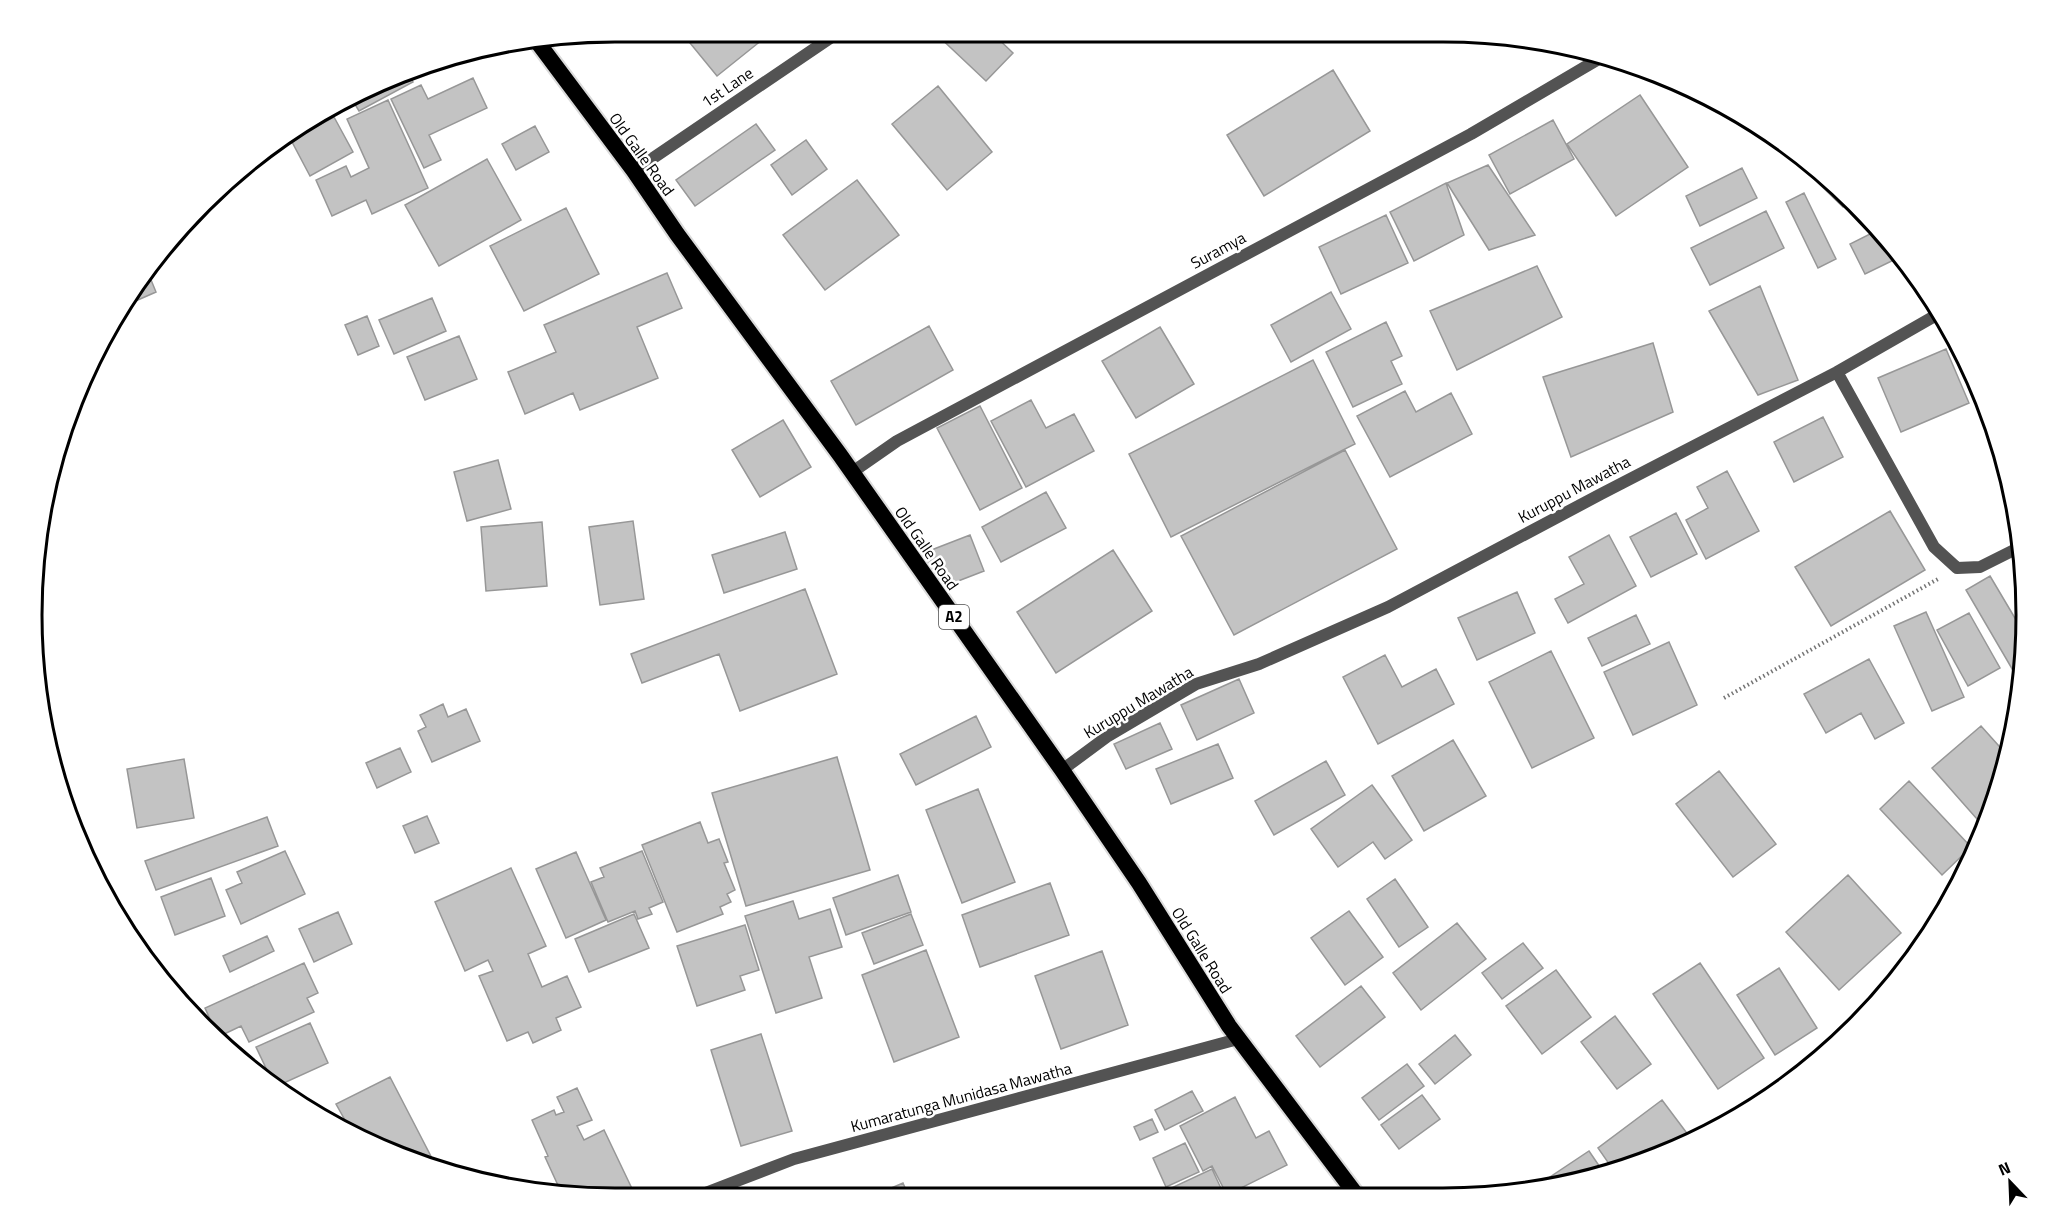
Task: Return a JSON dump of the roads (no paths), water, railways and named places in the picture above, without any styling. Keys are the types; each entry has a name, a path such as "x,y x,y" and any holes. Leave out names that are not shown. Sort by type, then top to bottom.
{"highway":[{"name":"Old Galle Road","path":"541,47 634,171 1062,770 1139,883 1238,1039 1351,1188"}],"street":[{"name":"1st Lane","path":"634,171 824,42"},
{"name":"Suramya","path":"851,473 897,441 1471,134 1593,62"},
{"name":"Kuruppu Mawatha","path":"1062,770 1108,736 1196,684 1259,664 1388,607 1837,372 1932,318"},
{"path":"1837,372 1934,547 1957,568 1980,567 2012,551"},
{"name":"Kumaratunga Munidasa Mawatha","path":"719,1188 794,1159 1238,1039"}]}
